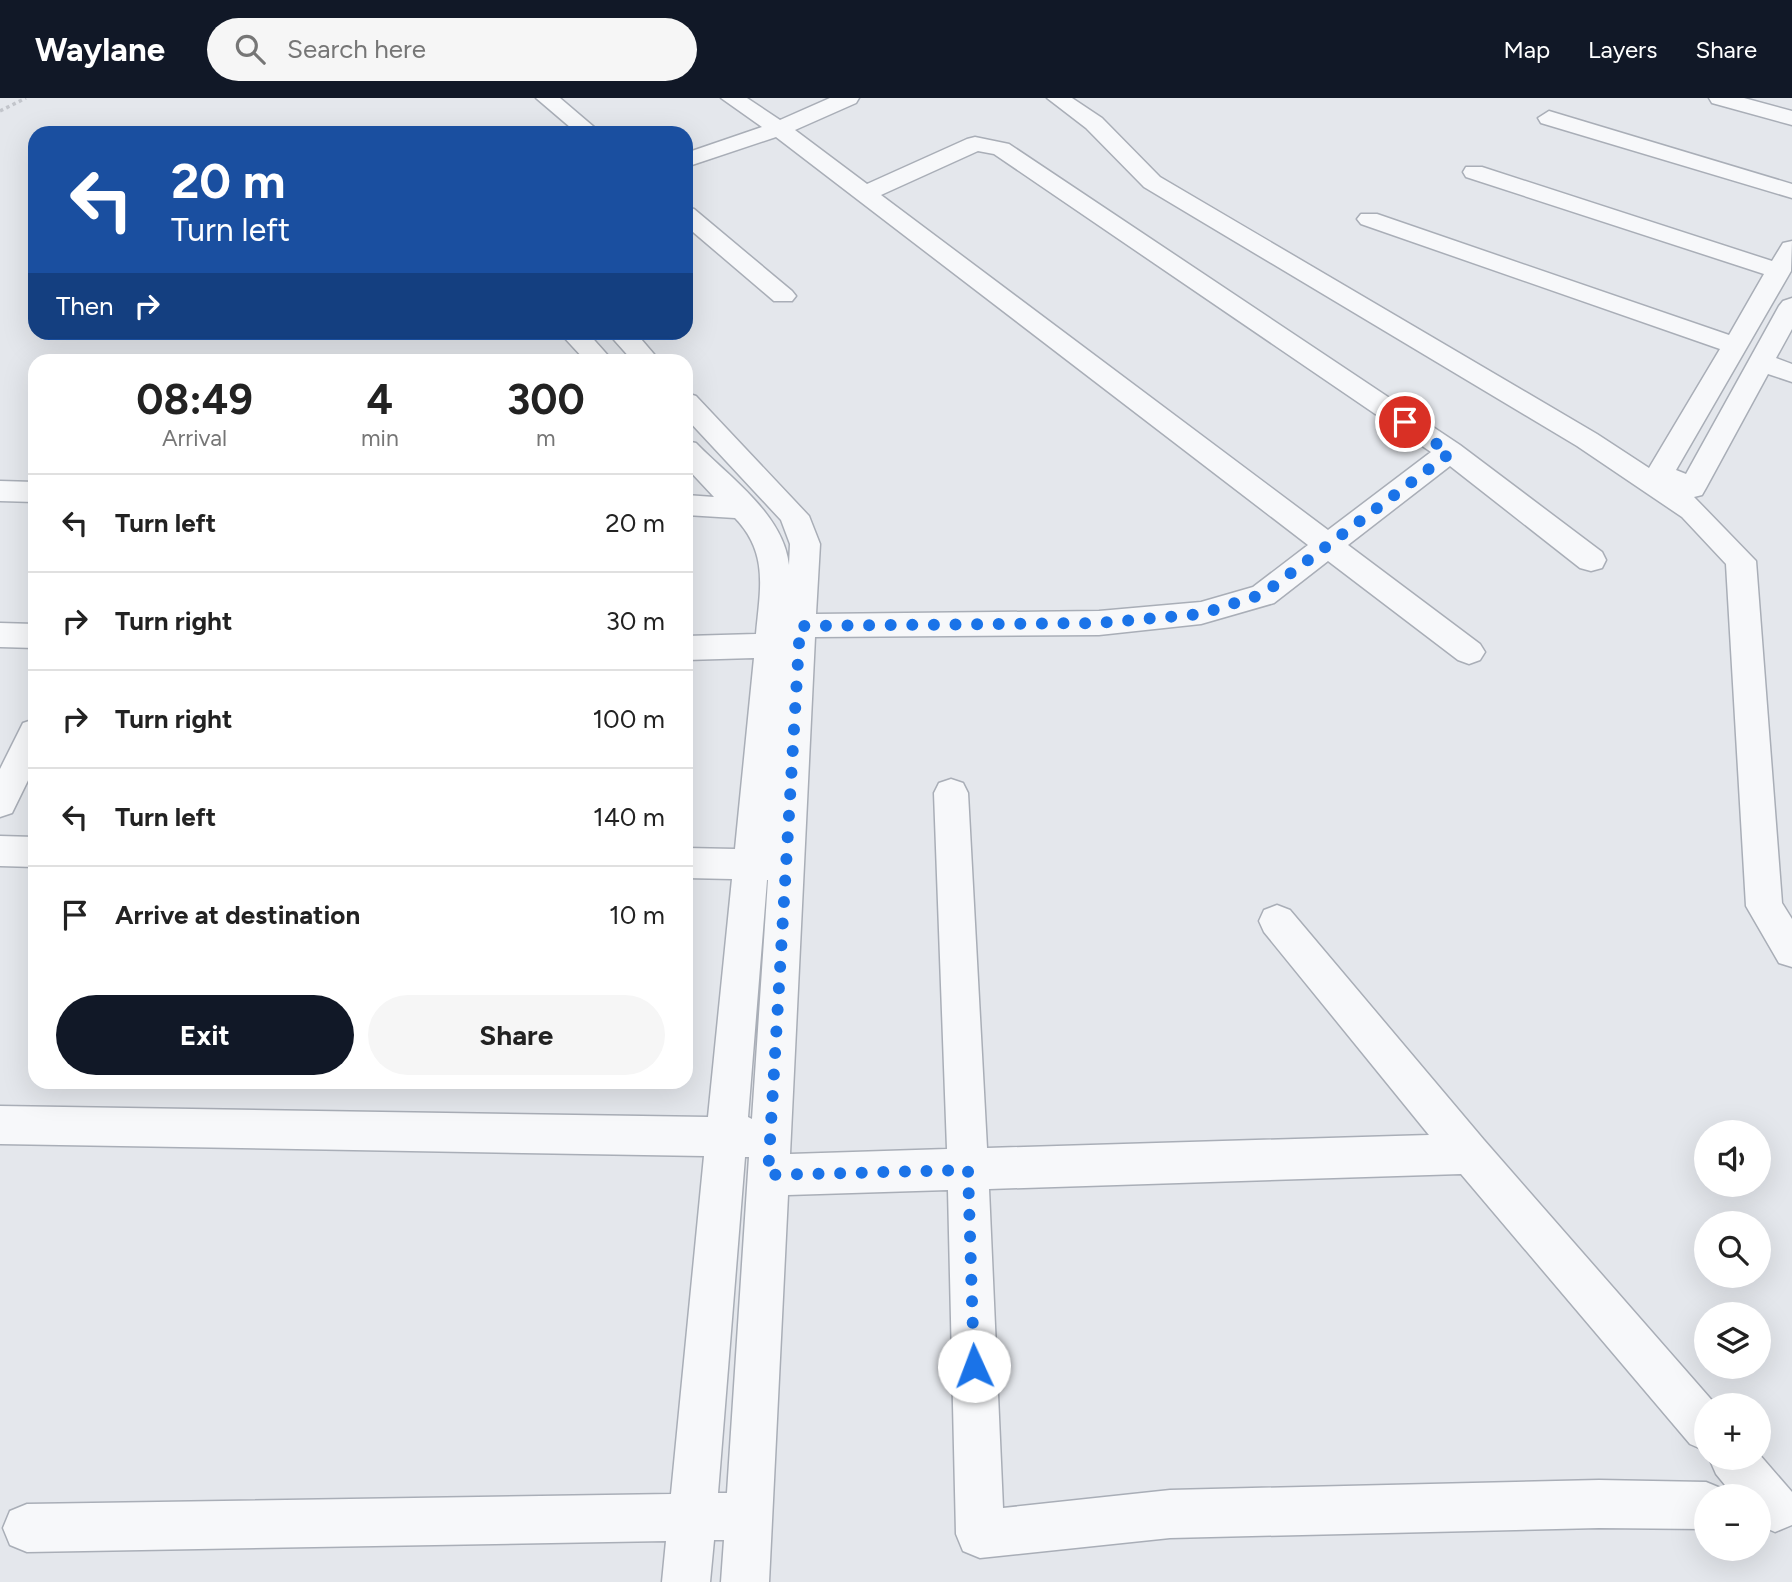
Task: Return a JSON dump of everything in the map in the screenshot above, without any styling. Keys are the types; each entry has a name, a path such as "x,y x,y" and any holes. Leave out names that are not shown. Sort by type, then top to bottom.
{"street":[{"path":"547,98 581,126"},
{"path":"732,98 779,129 1469,652"},
{"path":"693,158 779,129 848,98"},
{"path":"1058,98 1094,123 1152,182 1587,440 1692,510 1741,561 1764,906 1792,951"},
{"path":"1720,98 1792,118"},
{"path":"1549,118 1792,191"},
{"path":"865,194 975,144 1001,149 1450,453 1591,560"},
{"path":"1474,172 1786,260 1660,474 1692,488 1792,306"},
{"path":"1368,219 1736,346"},
{"path":"693,220 783,296"},
{"path":"580,340 593,354"},
{"path":"627,340 640,354"},
{"path":"1762,362 1792,374"},
{"path":"693,409 794,516 805,544 786,636 769,865 769,1156 745,1582"},
{"path":"693,647 786,636 1099,623 1201,614 1263,594 1450,453"},
{"path":"693,457 762,528 772,548 786,636"},
{"path":"0,491 28,492"},
{"path":"693,505 742,508"},
{"path":"0,635 28,636"},
{"path":"0,803 28,746"},
{"path":"951,793 968,1170 980,1534 1170,1514 1599,1504 1694,1506"},
{"path":"0,851 28,852"},
{"path":"693,863 769,865"},
{"path":"685,1582 728,1137 769,865"},
{"path":"1277,921 1469,1154 1694,1414"},
{"path":"0,1125 728,1137 769,1156 968,1170 1469,1154"},
{"path":"1742,1470 1775,1508"},
{"path":"27,1528 748,1516"}],"path":[{"path":"0,111 26,98"}],"route":[{"path":"974,1366 968,1170 768,1175 800,626 1099,623 1201,614 1263,594 1450,453 1405,422"}]}
